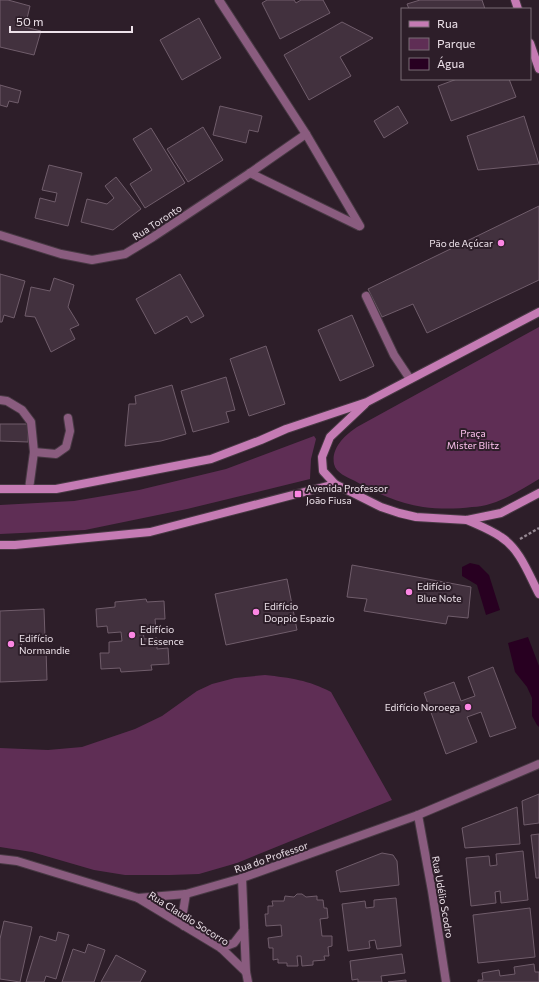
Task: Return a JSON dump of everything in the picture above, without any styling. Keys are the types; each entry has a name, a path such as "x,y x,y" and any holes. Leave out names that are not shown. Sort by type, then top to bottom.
{"main road":[{"path":"531,46 539,70"},
{"path":"0,489 56,489 211,459 286,429 367,402 539,312"},
{"path":"367,402 330,437 322,457 324,471 335,484 381,507 399,513 416,517 467,520 502,512 539,493"},
{"path":"0,545 15,545 150,532 335,484"},
{"path":"467,520 502,537 510,545 520,557 539,594"}],"street":[{"path":"219,0 306,134 360,226 250,173"},
{"name":"Rua Toronto","path":"0,235 61,254 92,260 125,254 250,173 306,134"},
{"path":"366,296 394,355 410,379"},
{"path":"0,400 22,410 31,422 34,452 29,489"},
{"path":"34,452 56,454 66,447 70,431 68,418"},
{"name":"Rua do Professor","path":"0,859 17,861 138,898 186,894 242,878 418,815 539,764"},
{"name":"Rua Udélio Scodro","path":"418,815 432,891 446,982"},
{"name":"Rua Claudio Socorro","path":"242,878 246,972 248,982"},
{"path":"184,926 183,912 186,894"},
{"name":"Rua Claudio Socorro","path":"138,898 221,948 246,972"},
{"path":"221,948 234,943 244,930"}],"path":[{"path":"510,545 539,528"}],"green space":[{"name":"Praça Mister Blitz","path":"539,327 539,479 507,497 490,504 466,508 441,508 423,507 396,500 371,490 337,470 334,464 334,458 337,447 348,434 357,427"},
{"path":"314,436 316,439 311,459 310,479 187,509 85,530 0,534 0,505 74,501 139,490 226,469"},
{"path":"265,675 299,680 331,692 392,800 237,863 199,874 125,875 94,870 32,852 0,847 0,748 48,750 82,747 135,729 162,716 197,691 212,684 235,678"}],"water":[{"path":"470,563 479,565 489,575 500,610 486,615 477,585 462,576 462,567"},
{"path":"528,637 539,666 539,727 532,716 532,698 527,687 515,672 508,643"}],"building":[{"path":"0,0 8,0 30,6 25,27 41,31 34,55 0,47"},
{"path":"267,0 294,0 296,3 301,0 323,0 330,13 280,39 262,3"},
{"path":"420,0 482,0 485,8 409,8 407,4"},
{"path":"199,18 221,58 182,80 160,40"},
{"path":"342,22 373,38 340,57 351,76 309,100 284,55"},
{"path":"454,80 509,80 516,97 451,121 438,86"},
{"path":"0,85 21,91 18,103 9,101 7,107 0,105"},
{"path":"220,106 262,116 258,132 249,130 246,143 213,135"},
{"path":"398,106 408,123 384,138 374,121"},
{"path":"524,116 539,164 478,170 467,136"},
{"path":"203,127 223,160 188,182 167,149"},
{"path":"151,128 185,183 145,208 130,184 152,170 133,139"},
{"path":"49,165 82,173 68,226 35,218 40,198 55,202 57,193 42,190"},
{"path":"116,177 141,209 113,230 81,222 87,199 107,204 114,198 105,186"},
{"name":"Pão de Açúcar","path":"539,206 539,280 427,333 413,304 382,317 368,289"},
{"path":"0,274 25,281 14,318 4,315 2,322 0,322"},
{"path":"180,274 204,316 191,323 187,316 155,334 136,299"},
{"path":"54,278 74,285 68,307 79,325 70,329 75,339 51,352 35,317 25,316 31,287 50,291"},
{"path":"352,315 374,366 340,381 318,330"},
{"path":"266,346 285,404 249,416 230,359"},
{"path":"226,377 235,410 226,412 229,422 193,432 181,391"},
{"path":"172,385 186,434 161,441 125,446 129,404 136,404 135,396"},
{"path":"0,424 28,424 28,442 0,441"},
{"name":"Edifício Blue Note","path":"352,565 471,587 468,618 448,616 446,624 364,611 367,599 347,597"},
{"name":"Edifício Doppio Espazio","path":"287,579 297,630 226,645 215,594"},
{"name":"Edifício L Essence","path":"146,599 147,602 164,601 165,619 155,619 156,629 143,630 144,639 157,638 157,649 168,648 169,664 151,665 152,670 121,672 120,668 101,669 100,653 109,653 109,642 122,641 121,632 108,633 107,626 97,627 96,609 115,607 115,602"},
{"name":"Edifício Normandie","path":"44,609 45,637 21,638 22,651 46,650 47,680 0,682 0,611"},
{"name":"Edifício Noroega","path":"493,667 516,728 490,737 481,712 467,717 477,742 446,754 424,693 454,682 461,701 475,696 468,677"},
{"path":"539,794 539,823 524,825 522,801"},
{"path":"517,807 520,844 465,848 462,828"},
{"path":"539,834 539,878 536,878 531,835"},
{"path":"523,851 528,900 501,903 500,891 495,892 496,903 471,906 466,858 489,856 490,866 497,865 496,854"},
{"path":"382,853 393,855 397,861 399,885 340,892 336,871"},
{"path":"297,894 302,894 306,897 317,896 317,900 323,900 324,908 327,908 328,918 320,919 322,936 332,936 332,946 328,947 329,956 324,956 325,960 313,961 313,965 302,966 301,956 297,956 298,966 287,966 287,963 278,963 278,959 273,960 273,948 269,948 268,938 282,936 281,925 266,926 265,914 268,914 268,906 273,906 272,901 284,901 285,896 294,897"},
{"path":"396,898 401,946 377,949 375,940 369,941 370,948 348,951 342,904 365,901 366,908 374,907 374,900"},
{"path":"530,908 535,957 478,963 473,915"},
{"path":"4,921 32,927 20,982 0,979 0,939"},
{"path":"58,932 69,935 56,979 46,976 44,982 26,982 40,936 56,941"},
{"path":"88,944 105,950 94,982 62,982 73,949 85,953"},
{"path":"402,954 405,973 381,976 382,982 358,982 358,979 352,980 350,961"},
{"path":"116,955 146,971 140,982 101,982"},
{"path":"534,964 535,972 539,972 539,982 478,982 478,980 483,980 482,973 499,970 500,976 515,974 514,967"},
{"path":"406,980 406,982 388,982"}],"place":[{"name":"Pão de Açúcar","path":"501,243"},
{"name":"Avenida Professor João Fiusa","path":"298,494"},
{"name":"Edifício Blue Note","path":"409,592"},
{"name":"Edifício Doppio Espazio","path":"256,612"},
{"name":"Edifício L Essence","path":"132,635"},
{"name":"Edifício Normandie","path":"11,644"},
{"name":"Edifício Noroega","path":"468,707"}]}
